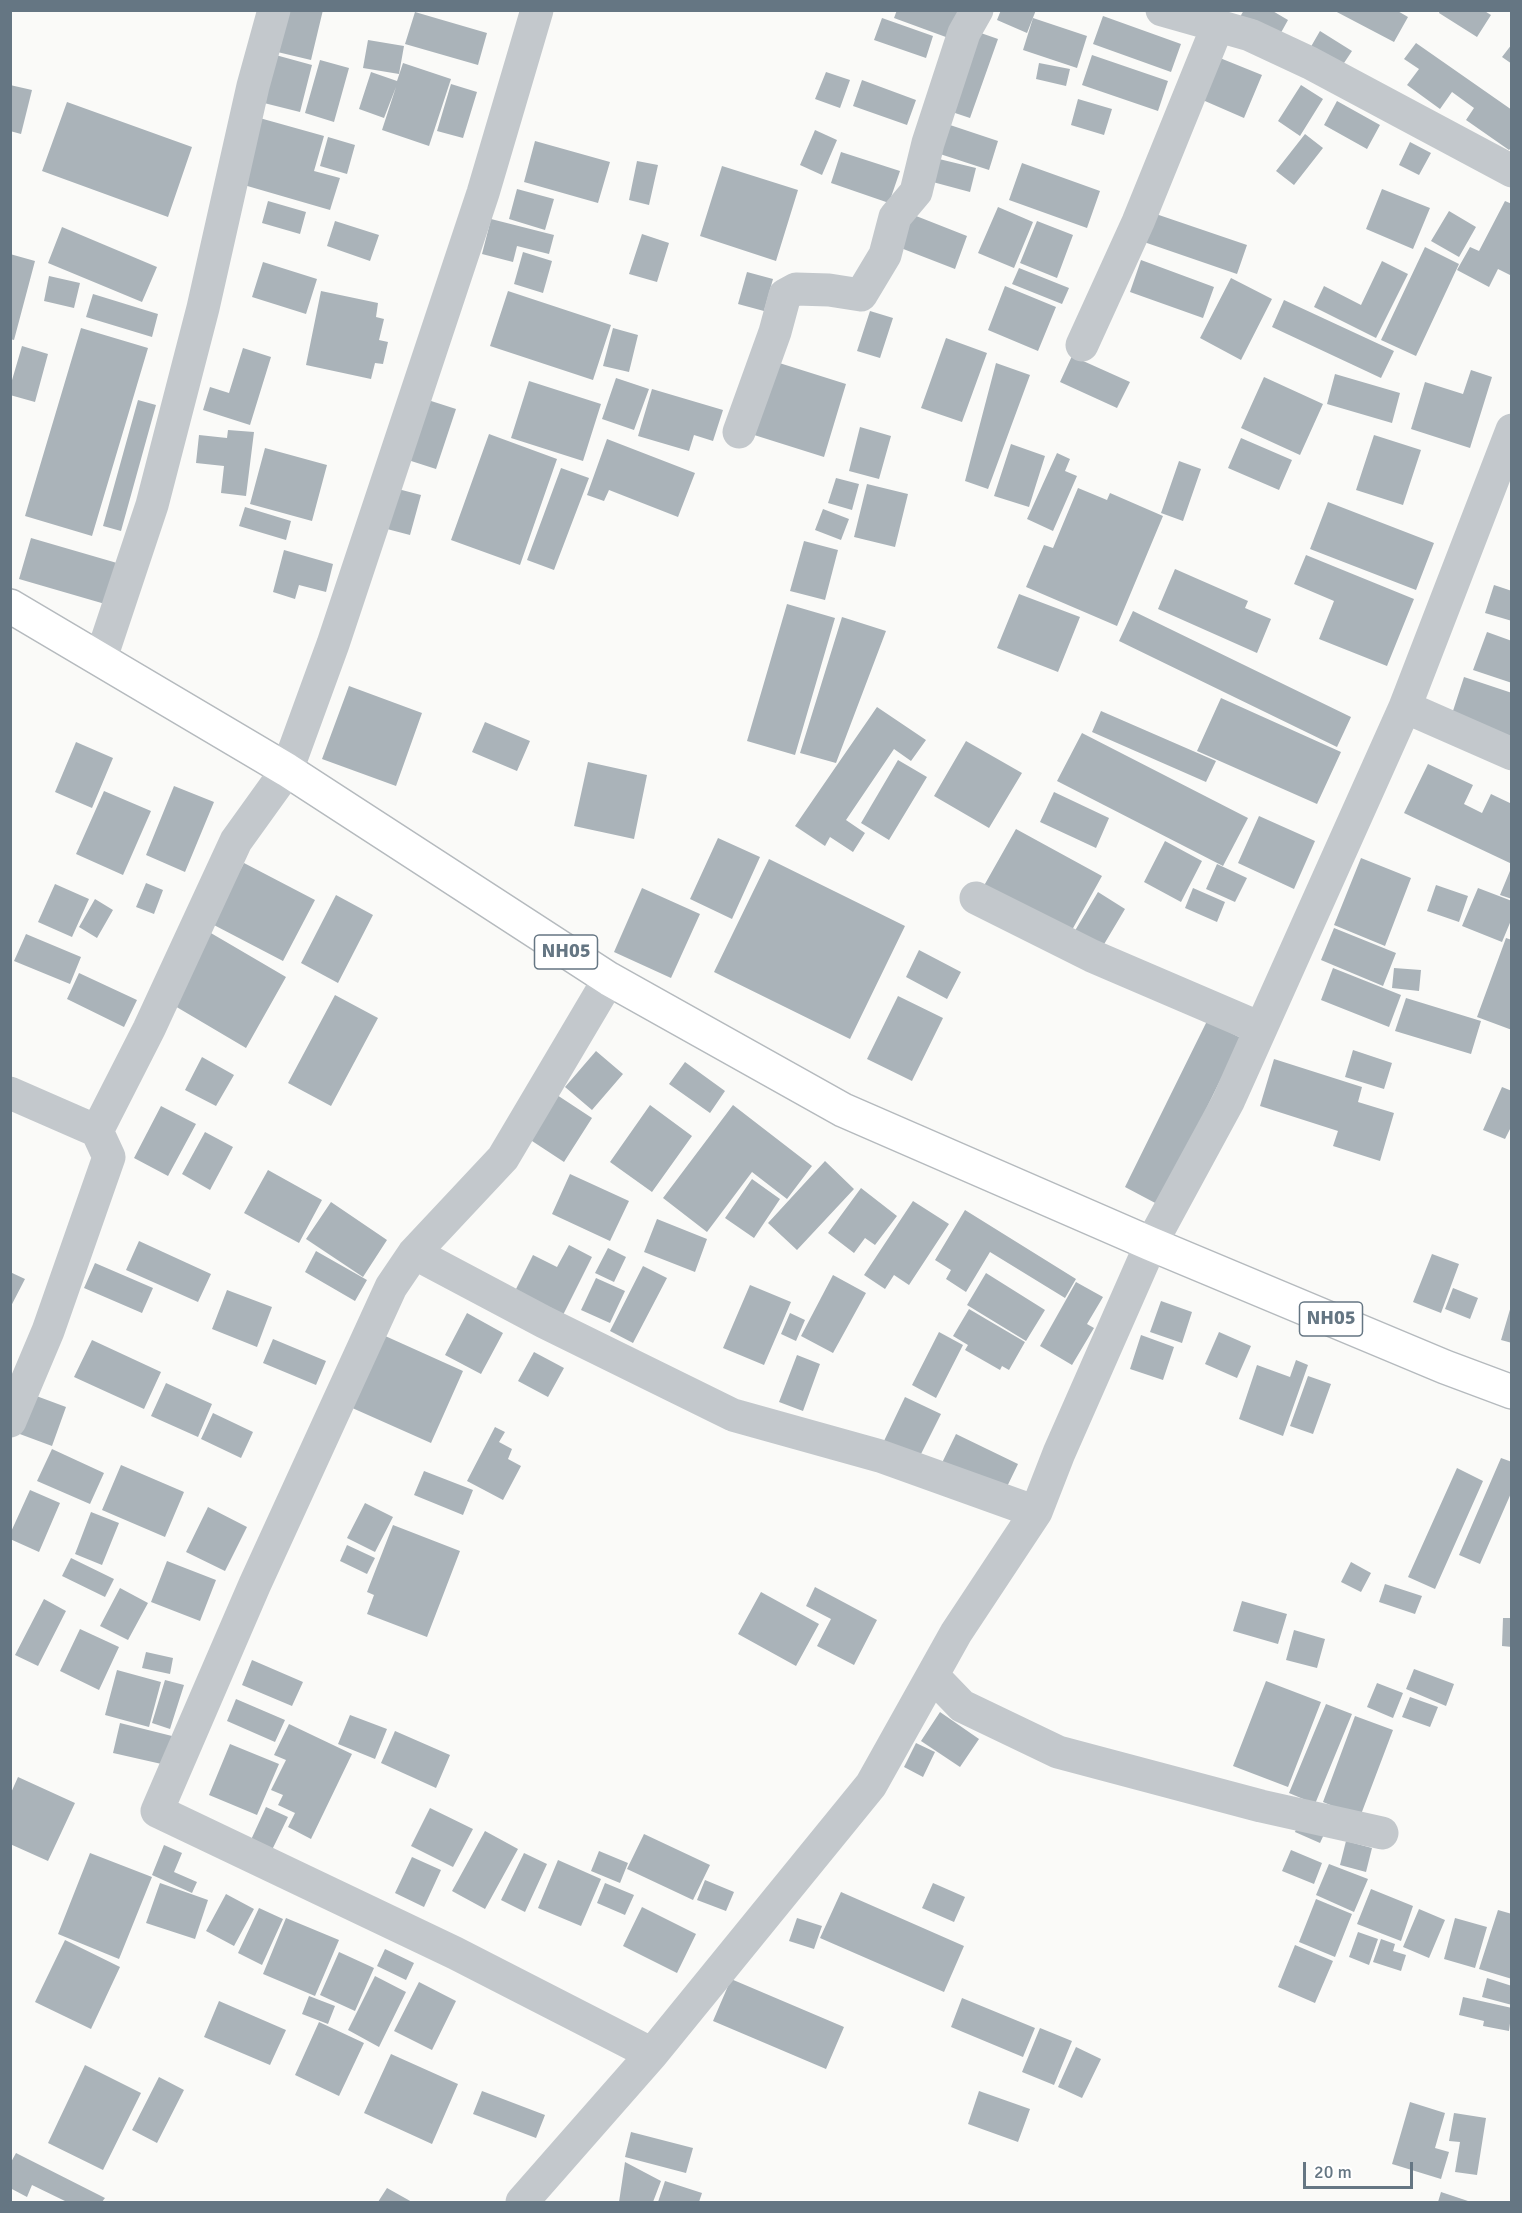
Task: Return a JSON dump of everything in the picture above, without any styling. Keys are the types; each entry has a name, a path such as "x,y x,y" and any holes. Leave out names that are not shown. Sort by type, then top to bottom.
{"main road":[{"name":"NH05","path":"10,606 287,770 609,979 843,1110 1151,1244 1512,1392"}],"street":[{"path":"101,658 152,505 203,308 254,86 274,10"},
{"path":"97,1131 149,1029 236,841 287,770 333,644 483,193 537,10"},
{"path":"740,432 785,295 796,288 861,295 885,255 895,217 916,192 928,143 964,33 977,10"},
{"path":"1162,10 1250,35 1310,63 1512,171"},
{"path":"1082,345 1138,222 1218,25"},
{"path":"522,2202 652,2054 871,1785 956,1633 1036,1512 1151,1244 1228,1102 1405,707 1512,430"},
{"path":"1405,707 1512,754"},
{"path":"976,898 1092,956 1260,1028"},
{"path":"609,979 503,1158 414,1253 391,1287 255,1584 157,1811 455,1953 652,2054"},
{"path":"10,1093 97,1131 109,1157 48,1331 10,1421"},
{"path":"414,1253 544,1322 734,1415 880,1456 1036,1512"},
{"path":"933,1676 962,1706 1058,1752 1261,1806 1382,1833"}],"building":[{"path":"279,10 323,10 311,60 269,50"},
{"path":"897,10 964,10 954,40 894,18"},
{"path":"1001,10 1036,10 1027,33 997,20"},
{"path":"1244,10 1271,10 1288,20 1278,38 1240,17"},
{"path":"1333,10 1396,10 1408,17 1394,42"},
{"path":"1440,10 1483,10 1491,15 1477,37 1439,13"},
{"path":"415,12 487,33 478,65 405,44"},
{"path":"1103,16 1181,44 1171,72 1093,44"},
{"path":"882,18 933,36 926,58 874,40"},
{"path":"1033,18 1087,36 1077,68 1023,50"},
{"path":"1320,31 1352,51 1340,69 1309,50"},
{"path":"978,32 998,39 970,118 949,111"},
{"path":"368,40 404,46 399,74 363,68"},
{"path":"1416,43 1512,110 1512,147 1509,150 1466,120 1474,108 1452,92 1440,109 1407,85 1419,69 1404,59"},
{"path":"1512,44 1512,64 1502,57"},
{"path":"272,54 312,65 300,112 260,102"},
{"path":"1092,55 1168,81 1158,111 1082,85"},
{"path":"1215,56 1262,75 1244,118 1198,98"},
{"path":"320,60 349,68 334,122 305,113"},
{"path":"403,63 451,79 429,146 382,130 396,87 384,118 359,109 371,72 397,81"},
{"path":"1039,63 1070,69 1066,86 1036,79"},
{"path":"826,72 850,80 840,108 815,99"},
{"path":"862,80 916,100 907,125 853,106"},
{"path":"451,84 477,92 463,138 437,131"},
{"path":"10,85 32,90 21,134 10,131"},
{"path":"1301,85 1323,99 1300,136 1278,121"},
{"path":"1078,99 1112,109 1104,135 1071,125"},
{"path":"1337,101 1380,125 1367,149 1324,125"},
{"path":"67,102 192,147 168,217 42,171"},
{"path":"256,117 324,136 314,171 340,178 330,210 237,183"},
{"path":"950,125 998,141 989,170 940,154"},
{"path":"815,130 837,140 822,175 800,165"},
{"path":"1305,134 1323,148 1294,185 1276,171"},
{"path":"328,137 355,145 347,174 320,166"},
{"path":"535,141 610,162 598,203 524,182"},
{"path":"1410,142 1431,153 1419,175 1399,165"},
{"path":"841,152 900,171 889,203 831,183"},
{"path":"935,158 976,168 970,192 929,181"},
{"path":"637,161 658,165 649,205 629,200"},
{"path":"1022,163 1100,191 1087,228 1009,200"},
{"path":"722,166 798,190 776,261 700,236"},
{"path":"517,189 554,199 545,230 509,219"},
{"path":"1382,189 1430,208 1413,249 1366,229"},
{"path":"268,201 306,212 300,234 262,223"},
{"path":"1505,201 1512,204 1512,276 1498,269 1489,287 1457,270 1470,247 1479,251"},
{"path":"998,207 1033,222 1014,268 978,253"},
{"path":"1449,211 1476,227 1459,257 1431,241"},
{"path":"906,212 967,236 955,269 893,245"},
{"path":"1153,213 1247,245 1237,274 1144,242"},
{"path":"491,219 554,235 549,254 517,246 513,262 482,254"},
{"path":"335,221 379,235 370,261 327,246"},
{"path":"1037,221 1073,235 1057,278 1020,263"},
{"path":"62,227 157,267 142,302 48,263"},
{"path":"642,234 669,243 657,282 629,274"},
{"path":"1425,247 1459,264 1416,356 1381,340"},
{"path":"523,252 552,261 543,293 514,284"},
{"path":"10,254 35,261 14,340 10,339"},
{"path":"1141,260 1214,287 1203,318 1130,292"},
{"path":"1382,261 1408,274 1376,338 1314,307 1324,286 1361,305"},
{"path":"263,262 317,279 306,314 252,297"},
{"path":"1019,268 1069,288 1062,304 1012,284"},
{"path":"747,272 773,279 764,311 738,304"},
{"path":"49,276 80,283 74,308 44,301"},
{"path":"1231,278 1272,299 1241,360 1200,338"},
{"path":"1005,286 1056,307 1038,351 988,330"},
{"path":"321,291 378,303 376,317 384,319 379,340 388,342 383,364 375,363 371,379 306,365"},
{"path":"508,291 611,325 593,380 490,346"},
{"path":"93,294 158,314 152,337 86,317"},
{"path":"1284,300 1394,351 1381,378 1272,327"},
{"path":"870,311 893,318 880,358 857,351"},
{"path":"81,328 148,348 92,536 25,516"},
{"path":"613,328 638,335 629,372 603,366"},
{"path":"946,338 987,353 962,422 921,408"},
{"path":"22,346 48,354 35,402 10,395 10,387"},
{"path":"243,348 271,357 250,425 203,410 210,387 229,393"},
{"path":"1072,356 1130,382 1117,408 1060,382"},
{"path":"773,361 846,384 824,457 751,434"},
{"path":"996,363 1030,375 988,489 965,481"},
{"path":"1471,370 1492,377 1470,448 1411,429 1425,382 1463,394"},
{"path":"1335,374 1400,393 1392,423 1327,404"},
{"path":"1264,377 1323,404 1300,455 1241,428"},
{"path":"616,378 649,389 634,430 602,419"},
{"path":"529,381 601,404 583,461 511,438"},
{"path":"652,389 723,410 713,441 694,435 689,451 638,436"},
{"path":"138,400 156,405 121,531 103,526"},
{"path":"428,400 456,409 436,469 408,460"},
{"path":"860,427 891,436 879,479 849,471"},
{"path":"228,430 254,432 246,496 221,493 224,466 196,463 199,435 227,438"},
{"path":"489,434 557,459 520,565 451,540"},
{"path":"1374,435 1421,450 1403,505 1356,490"},
{"path":"1241,438 1292,460 1279,490 1228,468"},
{"path":"607,439 695,473 678,517 609,490 604,501 587,495"},
{"path":"1011,444 1045,456 1029,507 994,496"},
{"path":"265,448 327,465 312,521 250,504"},
{"path":"1057,453 1070,459 1065,471 1077,476 1053,531 1027,519"},
{"path":"1179,461 1201,469 1183,521 1161,513"},
{"path":"561,468 589,478 554,570 527,560"},
{"path":"836,478 859,484 852,510 828,503"},
{"path":"867,484 908,494 895,547 854,537"},
{"path":"1078,488 1107,500 1110,493 1163,516 1117,626 1026,587 1044,545 1053,548"},
{"path":"398,489 421,495 410,535 387,529"},
{"path":"1328,502 1434,543 1416,590 1310,549"},
{"path":"245,507 291,521 286,540 239,526"},
{"path":"823,509 849,519 841,540 815,530"},
{"path":"31,538 117,563 105,604 19,579"},
{"path":"804,541 838,550 825,600 790,591"},
{"path":"284,550 333,564 326,592 299,585 295,599 273,592"},
{"path":"1306,555 1414,599 1387,666 1319,639 1334,601 1294,584"},
{"path":"1175,569 1248,601 1245,608 1271,619 1257,653 1158,609"},
{"path":"1494,585 1512,591 1512,621 1485,613"},
{"path":"1019,594 1080,617 1058,672 997,648"},
{"path":"787,604 835,618 795,755 747,741"},
{"path":"1133,611 1351,717 1337,747 1119,641"},
{"path":"842,617 886,631 836,763 800,753"},
{"path":"1487,632 1512,641 1512,683 1473,670"},
{"path":"1464,677 1512,693 1512,737 1451,717"},
{"path":"349,686 422,713 396,786 322,759"},
{"path":"1221,698 1341,752 1317,804 1197,751"},
{"path":"877,707 926,740 911,761 894,749 846,820 865,833 853,852 830,837 825,846 795,826"},
{"path":"1101,711 1216,761 1206,782 1092,732"},
{"path":"485,722 530,741 517,771 472,752"},
{"path":"1082,733 1248,818 1223,866 1057,781"},
{"path":"966,741 1022,773 989,828 934,796"},
{"path":"76,742 113,758 92,808 55,792"},
{"path":"898,760 927,777 889,840 861,823"},
{"path":"588,762 647,775 634,839 574,826"},
{"path":"1428,764 1473,785 1464,804 1482,813 1491,794 1512,804 1512,864 1404,813"},
{"path":"174,786 214,802 185,872 146,855"},
{"path":"104,791 151,811 123,875 76,854"},
{"path":"1054,792 1109,818 1096,848 1040,822"},
{"path":"1259,816 1315,841 1294,889 1238,863"},
{"path":"1016,829 1102,876 1067,939 981,891"},
{"path":"718,838 760,857 732,919 690,899"},
{"path":"1165,841 1202,861 1181,902 1144,882"},
{"path":"1361,858 1411,878 1385,946 1334,925"},
{"path":"769,859 905,926 850,1039 714,972"},
{"path":"244,863 315,900 283,961 212,924"},
{"path":"1217,864 1247,878 1235,902 1206,889"},
{"path":"1512,866 1512,899 1500,895"},
{"path":"146,883 163,890 154,914 136,907"},
{"path":"55,884 89,899 72,937 38,922"},
{"path":"1436,885 1468,896 1459,922 1427,911"},
{"path":"642,888 700,914 671,978 614,952"},
{"path":"1193,888 1225,902 1217,922 1185,908"},
{"path":"1478,888 1512,901 1512,918 1502,942 1462,926"},
{"path":"1098,892 1125,909 1100,951 1073,934"},
{"path":"336,895 373,915 338,983 301,963"},
{"path":"95,899 113,910 97,938 79,927"},
{"path":"1334,928 1396,953 1383,986 1321,960"},
{"path":"204,929 286,977 246,1048 163,999"},
{"path":"26,934 81,957 70,984 14,961"},
{"path":"1506,938 1512,940 1512,1030 1477,1017"},
{"path":"919,950 961,972 947,999 906,977"},
{"path":"1333,968 1401,995 1389,1027 1321,1000"},
{"path":"1394,968 1421,970 1419,991 1392,988"},
{"path":"79,973 137,1000 124,1027 67,999"},
{"path":"335,995 378,1018 331,1106 288,1083"},
{"path":"898,996 943,1018 912,1081 867,1059"},
{"path":"1406,998 1481,1021 1471,1054 1395,1031"},
{"path":"1207,1021 1241,1038 1159,1205 1125,1187"},
{"path":"1353,1050 1392,1063 1384,1089 1345,1077"},
{"path":"596,1051 623,1074 592,1110 565,1087"},
{"path":"202,1057 234,1075 216,1106 185,1090"},
{"path":"1274,1059 1362,1087 1358,1102 1394,1113 1380,1161 1333,1146 1338,1131 1260,1106"},
{"path":"685,1062 725,1091 710,1113 669,1084"},
{"path":"1502,1087 1512,1091 1512,1125 1505,1139 1483,1130"},
{"path":"557,1095 592,1118 564,1162 529,1139"},
{"path":"650,1105 692,1136 652,1192 610,1162"},
{"path":"733,1105 812,1166 787,1199 752,1172 707,1232 663,1198"},
{"path":"161,1106 196,1124 168,1176 134,1158"},
{"path":"205,1132 233,1147 210,1190 182,1174"},
{"path":"825,1161 854,1189 797,1250 768,1223"},
{"path":"268,1170 322,1200 299,1243 244,1213"},
{"path":"570,1174 629,1201 610,1241 552,1214"},
{"path":"752,1179 780,1199 754,1238 725,1218"},
{"path":"861,1188 897,1216 875,1245 865,1238 854,1253 828,1233"},
{"path":"913,1201 949,1224 909,1285 894,1275 885,1289 864,1275"},
{"path":"331,1202 387,1240 363,1277 306,1239"},
{"path":"965,1210 1076,1279 1065,1298 990,1252 966,1292 946,1279 951,1270 935,1260"},
{"path":"657,1219 707,1239 695,1272 644,1252"},
{"path":"139,1241 211,1274 198,1302 126,1270"},
{"path":"569,1245 592,1257 563,1315 515,1291 533,1255 557,1267"},
{"path":"608,1248 626,1257 614,1282 595,1273"},
{"path":"316,1251 367,1280 355,1301 305,1272"},
{"path":"1432,1254 1459,1264 1441,1313 1413,1302"},
{"path":"95,1263 153,1288 142,1313 84,1288"},
{"path":"643,1266 667,1278 633,1343 610,1331"},
{"path":"10,1272 25,1279 10,1308"},
{"path":"986,1273 1045,1310 1026,1341 967,1305"},
{"path":"833,1275 866,1293 833,1353 801,1336"},
{"path":"596,1278 625,1291 610,1323 581,1310"},
{"path":"1076,1282 1103,1297 1087,1324 1094,1328 1072,1365 1040,1346"},
{"path":"750,1285 791,1302 764,1365 723,1348"},
{"path":"1453,1288 1478,1298 1470,1319 1445,1309"},
{"path":"227,1290 272,1307 257,1347 212,1329"},
{"path":"1161,1301 1192,1312 1182,1343 1150,1332"},
{"path":"1512,1307 1512,1343 1501,1340"},
{"path":"969,1309 1025,1342 1009,1370 1002,1366 1000,1370 965,1350 968,1345 953,1336"},
{"path":"467,1313 503,1333 481,1374 445,1355"},
{"path":"790,1313 805,1320 796,1341 781,1334"},
{"path":"939,1332 963,1345 936,1398 912,1385"},
{"path":"1219,1332 1251,1346 1237,1378 1205,1364"},
{"path":"383,1335 463,1371 431,1443 350,1407"},
{"path":"1141,1335 1174,1347 1163,1380 1130,1369"},
{"path":"273,1339 326,1361 316,1385 263,1363"},
{"path":"92,1340 161,1372 144,1409 74,1377"},
{"path":"534,1352 564,1368 548,1397 518,1381"},
{"path":"797,1355 820,1364 803,1411 779,1402"},
{"path":"1296,1360 1308,1365 1283,1436 1239,1419 1257,1365 1290,1377"},
{"path":"1308,1376 1331,1384 1313,1434 1290,1426"},
{"path":"166,1383 212,1404 198,1437 151,1416"},
{"path":"31,1394 66,1407 52,1446 17,1433"},
{"path":"905,1397 941,1414 919,1458 884,1441"},
{"path":"213,1413 253,1432 241,1458 201,1439"},
{"path":"495,1427 505,1432 499,1442 512,1449 508,1459 521,1466 503,1500 467,1481"},
{"path":"956,1434 1018,1464 1002,1497 940,1467"},
{"path":"52,1449 104,1473 90,1504 37,1481"},
{"path":"1501,1458 1512,1462 1512,1491 1480,1564 1459,1555"},
{"path":"121,1465 184,1492 165,1537 102,1510"},
{"path":"1457,1468 1483,1481 1435,1589 1408,1577"},
{"path":"424,1471 473,1490 463,1515 414,1495"},
{"path":"30,1490 60,1503 39,1552 10,1539 10,1534"},
{"path":"365,1503 393,1517 375,1552 347,1538"},
{"path":"208,1507 247,1527 225,1571 186,1552"},
{"path":"91,1512 119,1523 102,1565 75,1554"},
{"path":"393,1525 460,1551 427,1637 367,1614 374,1595 367,1592"},
{"path":"347,1545 375,1558 367,1574 340,1561"},
{"path":"71,1558 114,1579 105,1597 62,1576"},
{"path":"167,1561 216,1580 200,1621 151,1602"},
{"path":"1351,1562 1371,1573 1361,1592 1341,1582"},
{"path":"1385,1584 1422,1596 1415,1614 1379,1602"},
{"path":"815,1587 877,1620 854,1665 817,1646 831,1619 806,1606"},
{"path":"120,1588 148,1603 128,1640 100,1626"},
{"path":"761,1592 819,1624 796,1666 738,1634"},
{"path":"44,1599 66,1611 38,1666 15,1655"},
{"path":"1242,1601 1287,1614 1278,1644 1233,1631"},
{"path":"1503,1618 1512,1618 1512,1647 1502,1646"},
{"path":"80,1629 119,1647 99,1690 60,1671"},
{"path":"1294,1630 1325,1639 1317,1668 1286,1660"},
{"path":"146,1652 173,1658 170,1674 142,1668"},
{"path":"252,1660 303,1682 292,1706 242,1685"},
{"path":"1414,1669 1454,1684 1446,1706 1406,1689"},
{"path":"117,1670 161,1682 149,1727 105,1715"},
{"path":"165,1680 184,1685 170,1729 152,1723"},
{"path":"1266,1681 1321,1702 1288,1787 1233,1766"},
{"path":"1377,1683 1403,1693 1393,1718 1367,1707"},
{"path":"1410,1697 1438,1707 1430,1727 1402,1717"},
{"path":"236,1699 285,1720 275,1742 227,1721"},
{"path":"1326,1704 1352,1714 1315,1804 1289,1793"},
{"path":"940,1712 979,1739 960,1767 921,1741"},
{"path":"350,1715 387,1729 375,1759 338,1744"},
{"path":"1355,1716 1393,1730 1360,1817 1323,1802"},
{"path":"120,1723 172,1736 166,1765 113,1753"},
{"path":"289,1724 352,1754 311,1839 288,1827 295,1813 278,1805 283,1795 271,1790 286,1760 274,1755"},
{"path":"395,1731 450,1755 436,1788 381,1763"},
{"path":"916,1743 935,1752 923,1777 904,1767"},
{"path":"230,1744 279,1764 257,1815 209,1795"},
{"path":"18,1777 75,1803 48,1861 10,1844 10,1795"},
{"path":"266,1807 288,1817 271,1852 250,1842"},
{"path":"430,1808 473,1829 453,1867 411,1846"},
{"path":"1301,1816 1327,1828 1320,1843 1295,1832"},
{"path":"485,1831 518,1849 485,1909 452,1891"},
{"path":"644,1834 710,1865 693,1900 627,1869"},
{"path":"1346,1841 1372,1848 1366,1872 1340,1865"},
{"path":"164,1845 182,1853 174,1872 197,1882 192,1893 152,1875"},
{"path":"1291,1850 1322,1863 1314,1884 1282,1871"},
{"path":"599,1851 628,1863 620,1883 591,1871"},
{"path":"90,1853 152,1877 119,1959 58,1934"},
{"path":"524,1853 547,1864 525,1912 501,1900"},
{"path":"412,1857 441,1870 424,1907 395,1893"},
{"path":"558,1860 601,1879 581,1926 538,1908"},
{"path":"1329,1864 1368,1879 1354,1912 1316,1895"},
{"path":"705,1880 734,1892 726,1911 697,1900"},
{"path":"160,1883 208,1900 195,1939 146,1923"},
{"path":"605,1883 634,1895 625,1915 597,1903"},
{"path":"933,1883 965,1897 954,1922 922,1908"},
{"path":"1371,1889 1413,1906 1401,1941 1357,1924"},
{"path":"841,1892 964,1946 944,1992 820,1938"},
{"path":"226,1894 254,1909 234,1946 206,1931"},
{"path":"1316,1899 1352,1914 1335,1957 1299,1942"},
{"path":"642,1907 696,1934 677,1973 623,1946"},
{"path":"259,1908 283,1919 262,1965 238,1953"},
{"path":"1419,1909 1445,1920 1429,1958 1403,1947"},
{"path":"1498,1910 1512,1914 1512,1979 1479,1969"},
{"path":"286,1918 339,1940 315,1996 263,1974"},
{"path":"797,1918 822,1926 814,1949 789,1941"},
{"path":"1455,1918 1487,1927 1475,1968 1444,1959"},
{"path":"1358,1932 1378,1939 1369,1965 1349,1957"},
{"path":"1381,1939 1395,1944 1393,1951 1406,1955 1401,1971 1373,1962"},
{"path":"65,1940 120,1967 91,2029 35,2002"},
{"path":"1295,1945 1333,1961 1315,2003 1278,1987"},
{"path":"385,1949 414,1963 406,1980 377,1966"},
{"path":"339,1952 374,1968 355,2011 320,1995"},
{"path":"375,1976 406,1992 379,2047 348,2030"},
{"path":"1487,1978 1512,1986 1512,2005 1482,1997"},
{"path":"731,1979 844,2027 826,2069 713,2021"},
{"path":"419,1982 456,2001 432,2050 394,2031"},
{"path":"309,1996 335,2006 328,2024 302,2014"},
{"path":"1463,1997 1512,2008 1509,2031 1483,2026 1484,2021 1459,2015"},
{"path":"962,1998 1035,2028 1023,2057 951,2027"},
{"path":"219,2001 286,2030 270,2065 204,2037"},
{"path":"319,2022 364,2043 339,2096 295,2075"},
{"path":"1040,2028 1072,2041 1054,2085 1022,2072"},
{"path":"1076,2047 1101,2059 1082,2098 1058,2087"},
{"path":"391,2054 458,2084 432,2144 364,2113"},
{"path":"85,2065 141,2093 103,2170 48,2143"},
{"path":"159,2077 184,2090 157,2143 132,2130"},
{"path":"482,2091 545,2115 536,2138 473,2114"},
{"path":"979,2091 1030,2109 1018,2142 968,2124"},
{"path":"1410,2102 1445,2113 1435,2148 1449,2152 1441,2179 1392,2164"},
{"path":"1454,2113 1486,2118 1477,2175 1455,2172 1460,2142 1449,2141"},
{"path":"631,2132 693,2148 686,2173 625,2157"},
{"path":"16,2153 105,2198 102,2202 67,2202 32,2185 27,2197 10,2188 10,2164"},
{"path":"625,2162 661,2181 653,2202 619,2202"},
{"path":"665,2181 702,2193 699,2202 658,2202"},
{"path":"387,2188 412,2202 378,2202"},
{"path":"1441,2192 1471,2202 1438,2202"}]}
